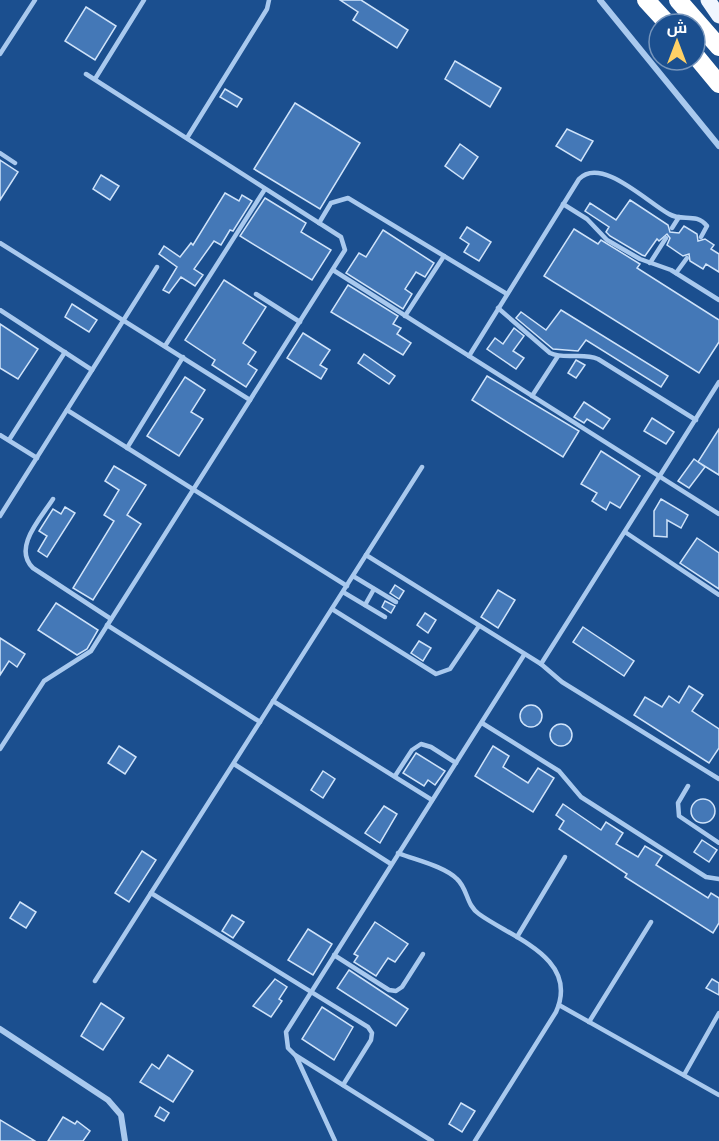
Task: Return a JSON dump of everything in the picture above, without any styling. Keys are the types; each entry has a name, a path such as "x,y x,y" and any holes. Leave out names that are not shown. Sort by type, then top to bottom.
{"highway":[{"path":"646,0 657,12"},
{"path":"678,0 719,47"},
{"path":"707,70 719,84"}],"main road":[{"path":"708,0 719,16"}],"street":[{"path":"600,0 719,147"},
{"path":"0,1029 108,1100 121,1115 125,1141"}],"lane":[{"path":"0,54 35,0"},
{"path":"94,79 144,0"},
{"path":"187,138 267,9 269,0"},
{"path":"0,749 44,681 88,655 333,270 346,245 341,237 86,74"},
{"path":"0,153 15,163"},
{"path":"469,356 583,175 599,171 670,215 692,216 705,223 707,228 701,237"},
{"path":"165,346 265,189"},
{"path":"319,223 332,202 348,198 507,294"},
{"path":"563,204 587,219 603,238 650,263 676,273 719,300"},
{"path":"672,228 679,217"},
{"path":"650,263 666,238"},
{"path":"0,243 250,400"},
{"path":"405,316 444,256"},
{"path":"676,273 687,258"},
{"path":"0,516 158,267"},
{"path":"333,270 719,514"},
{"path":"256,294 300,322"},
{"path":"498,308 546,350 558,356 585,355 598,359 696,420"},
{"path":"0,310 92,370"},
{"path":"9,440 65,352"},
{"path":"532,396 558,356"},
{"path":"128,448 183,357"},
{"path":"541,664 719,382"},
{"path":"712,395 719,395"},
{"path":"67,410 347,586"},
{"path":"0,435 37,458"},
{"path":"95,981 422,467"},
{"path":"0,500 7,504"},
{"path":"53,500 25,544 26,560 33,568 111,619"},
{"path":"625,532 719,595"},
{"path":"366,555 541,664 562,682 717,778 719,770"},
{"path":"353,576 396,602"},
{"path":"365,604 374,589"},
{"path":"343,592 385,617"},
{"path":"332,609 436,674 450,669 478,626"},
{"path":"107,626 260,722"},
{"path":"432,1141 295,1055 288,1048 286,1032 524,655"},
{"path":"273,701 432,800"},
{"path":"482,723 559,771 581,797 706,877 719,879"},
{"path":"395,776 412,750 421,744 431,747 456,763"},
{"path":"234,764 391,864"},
{"path":"688,786 678,803 679,816 719,843"},
{"path":"398,853 452,875 461,884 473,910 543,953 556,968 561,987 559,1005 475,1141"},
{"path":"517,937 565,857"},
{"path":"151,893 368,1027 372,1033 371,1040 343,1085"},
{"path":"589,1022 651,922"},
{"path":"334,955 389,990 396,991 402,987 423,954"},
{"path":"559,1005 719,1095"},
{"path":"684,1075 719,1013"},
{"path":"295,1055 334,1141"}],"building":[{"path":"340,0 361,0 408,30 397,48 353,20 358,12"},
{"path":"86,7 116,26 95,60 65,41"},
{"path":"455,61 501,88 490,107 445,79"},
{"path":"225,89 242,99 237,107 220,97"},
{"path":"295,103 360,143 320,209 254,169"},
{"path":"567,129 593,141 581,161 556,146"},
{"path":"460,144 478,157 463,179 445,166"},
{"path":"0,160 18,172 0,200"},
{"path":"101,175 119,186 110,200 93,189"},
{"path":"225,193 239,201 242,195 252,201 233,231 230,230 221,245 214,241 194,269 203,275 195,286 181,277 169,293 163,290 177,267 159,254 164,246 180,257 191,243 193,245"},
{"path":"265,198 306,223 301,232 331,250 312,280 240,236"},
{"path":"630,200 668,225 670,232 679,233 684,226 697,234 698,241 705,239 714,245 711,249 719,254 719,272 706,264 703,269 690,261 689,254 683,256 667,245 670,238 667,234 659,241 657,239 645,256 642,255 610,236 606,232 609,227 585,211 590,203 616,220"},
{"path":"467,227 491,242 479,261 464,252 469,244 460,238"},
{"path":"574,229 598,244 601,240 640,264 637,268 719,320 719,342 699,373 544,276"},
{"path":"383,230 434,263 425,277 416,272 405,289 412,294 403,309 346,273 359,253 366,257"},
{"path":"224,280 266,307 243,343 256,352 248,364 257,370 246,387 212,365 215,360 185,340"},
{"path":"348,285 398,316 393,324 401,328 397,334 411,343 403,355 331,312"},
{"path":"72,304 97,320 89,332 65,317"},
{"path":"561,310 668,376 661,387 586,340 578,351 553,349 516,318 521,312 546,330"},
{"path":"0,324 38,349 18,379 0,368"},
{"path":"514,328 524,336 513,351 524,358 516,369 487,349 495,338 503,344"},
{"path":"303,333 330,350 320,365 327,369 321,379 287,358"},
{"path":"364,354 395,376 389,384 358,363"},
{"path":"576,360 585,365 576,378 568,373"},
{"path":"487,376 579,431 563,457 472,400"},
{"path":"185,377 205,390 191,412 203,419 179,456 147,436"},
{"path":"584,402 610,419 603,429 587,419 584,423 574,417"},
{"path":"652,418 674,432 666,444 644,431"},
{"path":"719,429 719,475 698,462"},
{"path":"601,451 640,476 620,508 610,502 606,510 592,501 597,493 581,484"},
{"path":"694,459 705,467 689,488 678,481"},
{"path":"114,466 146,485 127,515 141,524 93,600 73,588 114,521 104,515 119,490 105,481"},
{"path":"661,499 688,515 681,528 667,520 667,537 654,536 654,511"},
{"path":"65,507 75,513 47,557 38,551 47,536 39,531 53,509 61,514"},
{"path":"697,538 719,553 719,589 680,563"},
{"path":"395,585 404,591 399,599 390,593"},
{"path":"498,590 515,600 498,628 481,617"},
{"path":"385,601 395,606 391,613 382,607"},
{"path":"56,603 98,630 87,649 77,655 38,630"},
{"path":"425,613 436,620 428,633 417,625"},
{"path":"583,627 634,661 624,676 573,642"},
{"path":"0,638 25,654 17,667 9,661 0,675"},
{"path":"419,641 431,648 423,661 411,653"},
{"path":"689,686 703,695 692,711 719,729 719,748 709,763 634,715 645,697 662,707 669,696 679,703"},
{"path":"527,705 535,705 542,712 542,720 535,727 527,727 520,720 520,712"},
{"path":"561,724 569,727 572,735 569,743 561,746 553,743 550,735 553,727"},
{"path":"119,746 136,757 125,774 108,763"},
{"path":"493,746 509,756 503,767 528,783 538,768 554,778 533,812 475,776"},
{"path":"416,753 445,771 435,785 428,780 424,786 403,773"},
{"path":"323,771 335,779 323,798 311,790"},
{"path":"703,799 712,802 715,811 712,820 703,823 694,820 691,811 694,802"},
{"path":"563,804 601,830 606,822 623,833 616,844 638,857 645,846 662,856 656,865 708,898 711,893 719,898 719,923 713,933 625,877 627,874 559,829 564,821 556,815"},
{"path":"384,806 397,814 380,843 365,833"},
{"path":"702,840 717,850 709,862 694,852"},
{"path":"142,851 156,860 129,902 115,893"},
{"path":"20,902 36,912 26,928 10,918"},
{"path":"232,915 244,922 233,938 222,931"},
{"path":"375,922 408,944 395,962 388,958 376,976 354,962 358,956 354,954"},
{"path":"308,929 332,944 313,975 288,960"},
{"path":"349,970 408,1009 396,1026 337,988"},
{"path":"275,979 287,987 279,999 282,1001 271,1017 253,1006"},
{"path":"712,979 719,983 719,995 706,988"},
{"path":"101,1003 124,1018 103,1050 81,1036"},
{"path":"322,1007 353,1027 334,1060 302,1039"},
{"path":"168,1055 193,1071 173,1102 140,1082 152,1064 159,1069"},
{"path":"461,1103 475,1111 462,1132 449,1124"},
{"path":"160,1107 169,1113 164,1121 155,1116"},
{"path":"63,1117 75,1124 77,1121 90,1131 83,1141 48,1141"},
{"path":"0,1120 35,1141 0,1141"}]}
